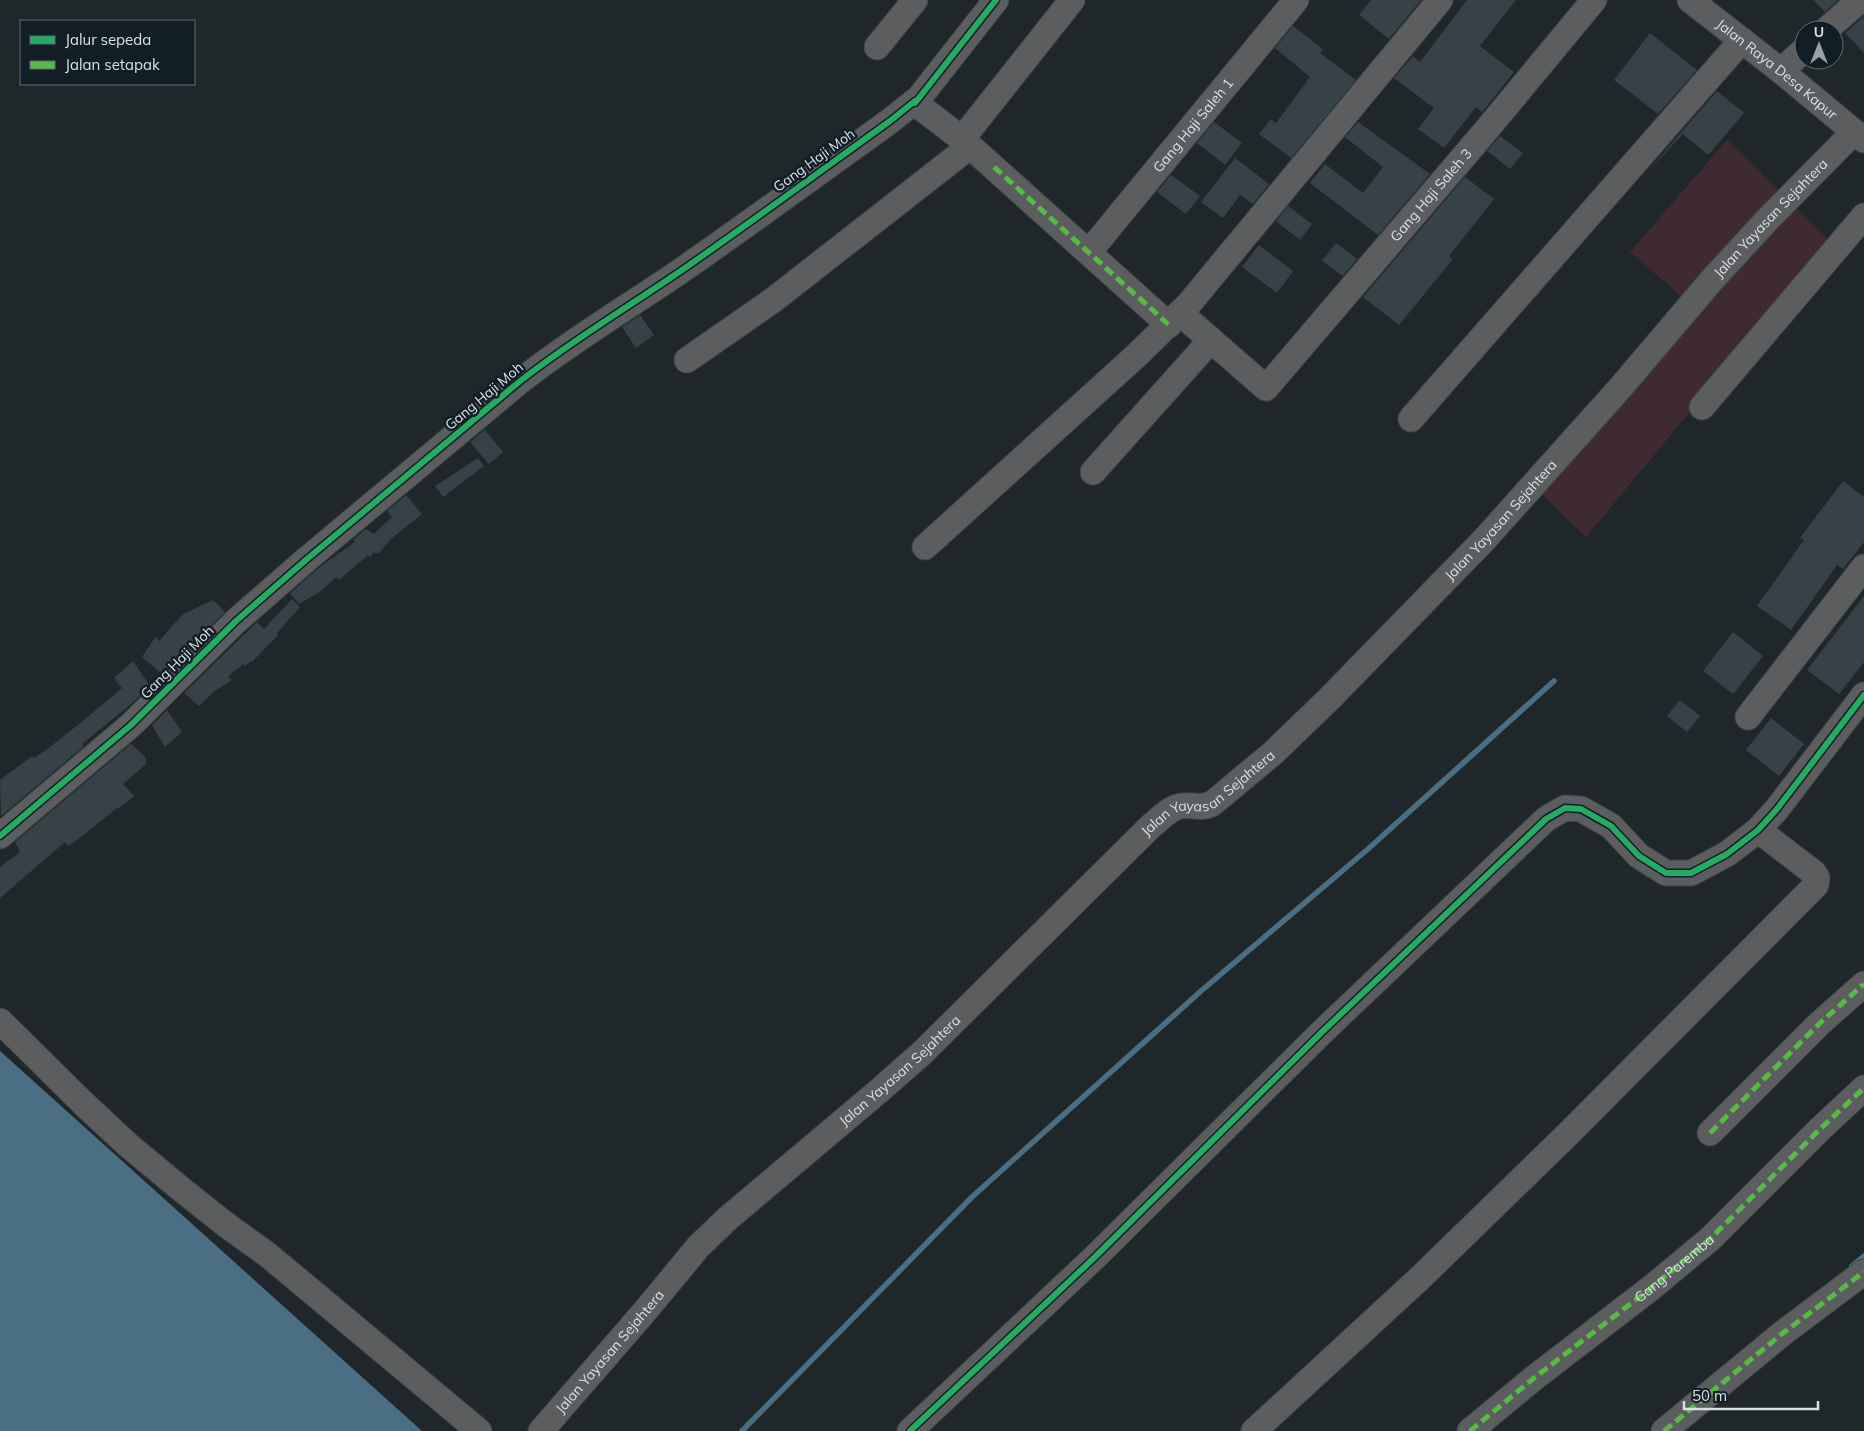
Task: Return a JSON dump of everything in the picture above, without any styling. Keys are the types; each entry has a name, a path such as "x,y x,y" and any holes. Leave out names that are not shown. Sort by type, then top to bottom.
{"street":[{"path":"876,47 915,0"},
{"name":"Gang Haji Moh","path":"0,836 131,725 203,652 250,609 380,497 527,376 596,326 684,269 890,122 915,101 915,103 996,0"},
{"path":"687,360 772,301 966,143 1072,0"},
{"name":"Gang Haji Saleh 1","path":"1089,252 1296,0"},
{"path":"926,547 1174,319 1248,234 1440,0"},
{"name":"Gang Haji Saleh 3","path":"1211,340 1266,388 1483,134 1594,0"},
{"name":"Jalan Raya Desa Kapur","path":"1690,0 1861,136"},
{"path":"1837,20 1860,0"},
{"path":"1411,419 1742,40"},
{"path":"1781,71 1794,59"},
{"path":"915,103 966,143 1089,252 1174,319 1211,340 1093,472"},
{"name":"Jalan Yayasan Sejahtera","path":"541,1431 698,1247 727,1219 922,1053 1151,826 1169,811 1182,806 1202,807 1213,803 1273,753 1329,699 1484,540 1768,219 1861,136"},
{"path":"1702,407 1864,216"},
{"path":"1748,717 1864,567"},
{"path":"910,1431 1088,1264 1322,1032 1546,819 1566,808 1581,809 1611,826 1639,856 1666,873 1691,873 1727,854 1758,830 1777,809 1864,695"},
{"path":"1254,1431 1442,1256 1568,1134 1816,885 1817,878 1814,873 1758,830"},
{"path":"1710,1133 1820,1023 1864,984"},
{"path":"0,1021 128,1145 217,1218 268,1255 479,1431"},
{"name":"Gang Paremba","path":"1470,1431 1534,1378 1629,1306 1710,1239 1864,1088"},
{"path":"1664,1431 1783,1333 1864,1272"}],"shaded area":[{"path":"1727,140 1831,242 1586,537 1533,486 1686,300 1630,252"}],"water":[{"path":"0,1051 422,1431 0,1431"}],"building":[{"path":"1371,0 1421,0 1389,39 1359,15"},
{"path":"1467,0 1516,0 1480,46 1514,72 1482,112 1476,107 1444,148 1418,129 1434,108 1394,78 1413,56 1420,62"},
{"path":"1813,0 1838,0 1825,12"},
{"path":"1864,16 1864,53 1845,33"},
{"path":"1293,26 1323,49 1320,53 1356,80 1291,158 1259,134 1271,119 1276,123 1310,77 1275,48"},
{"path":"1650,33 1697,70 1658,114 1614,80"},
{"path":"1717,91 1744,113 1708,155 1683,134 1647,172"},
{"path":"1214,122 1242,143 1225,165 1197,143"},
{"path":"1358,122 1430,174 1378,235 1310,183 1325,164 1363,193 1383,167 1345,137"},
{"path":"1500,136 1523,153 1510,169 1487,151"},
{"path":"1235,158 1269,184 1253,204 1240,195 1223,218 1201,202"},
{"path":"1171,175 1200,196 1186,214 1157,192"},
{"path":"1465,177 1494,199 1449,256 1453,259 1399,325 1363,297"},
{"path":"1288,206 1312,224 1300,240 1276,221"},
{"path":"1336,243 1357,259 1343,276 1322,261"},
{"path":"1259,245 1293,271 1277,293 1242,267"},
{"path":"640,315 654,335 636,348 622,327"},
{"path":"485,430 503,452 489,464 470,442"},
{"path":"478,458 484,466 443,497 435,486"},
{"path":"1843,481 1864,497 1864,542 1843,569 1837,565 1791,630 1757,606 1804,540 1800,538"},
{"path":"406,495 422,514 391,539 378,554 374,552 370,557 368,555 339,580 336,577 321,591 299,604 290,593 321,566 355,542 353,540 366,529 374,534 392,517 387,511"},
{"path":"1864,596 1864,662 1839,694 1807,670"},
{"path":"292,599 300,607 277,633 278,635 252,662 245,666 243,664 228,677 232,680 215,691 199,706 184,693 257,622 264,629"},
{"path":"213,600 225,612 162,674 142,657 156,636 159,641 183,614"},
{"path":"1733,632 1763,656 1733,694 1703,671"},
{"path":"133,661 150,686 82,744 84,746 1,816 0,780 32,756 34,758 50,747 122,688 114,678"},
{"path":"1680,700 1700,716 1687,732 1667,716"},
{"path":"167,710 182,732 165,747 152,725"},
{"path":"1771,718 1804,744 1779,776 1746,750"},
{"path":"131,744 146,758 146,764 123,784 134,796 68,846 65,842 0,898 0,867 20,852 15,842"}],"waterway":[{"path":"742,1431 972,1197 1201,991 1368,849 1554,681"},
{"path":"1852,1266 1864,1256"}],"marked path":[{"path":"994,167 1169,325"},
{"path":"1710,1133 1820,1023 1864,984"},
{"path":"1470,1431 1710,1239 1819,1130 1864,1088"},
{"path":"1664,1431 1783,1333 1864,1272"}],"cycle path":[{"path":"0,836 131,725 236,621 307,559 519,382 580,337 711,250 915,101 915,103 996,0"},
{"path":"910,1431 1095,1257 1322,1032 1546,819 1565,808 1581,809 1611,826 1639,856 1666,873 1691,873 1727,854 1758,830 1777,809 1864,695"}]}
